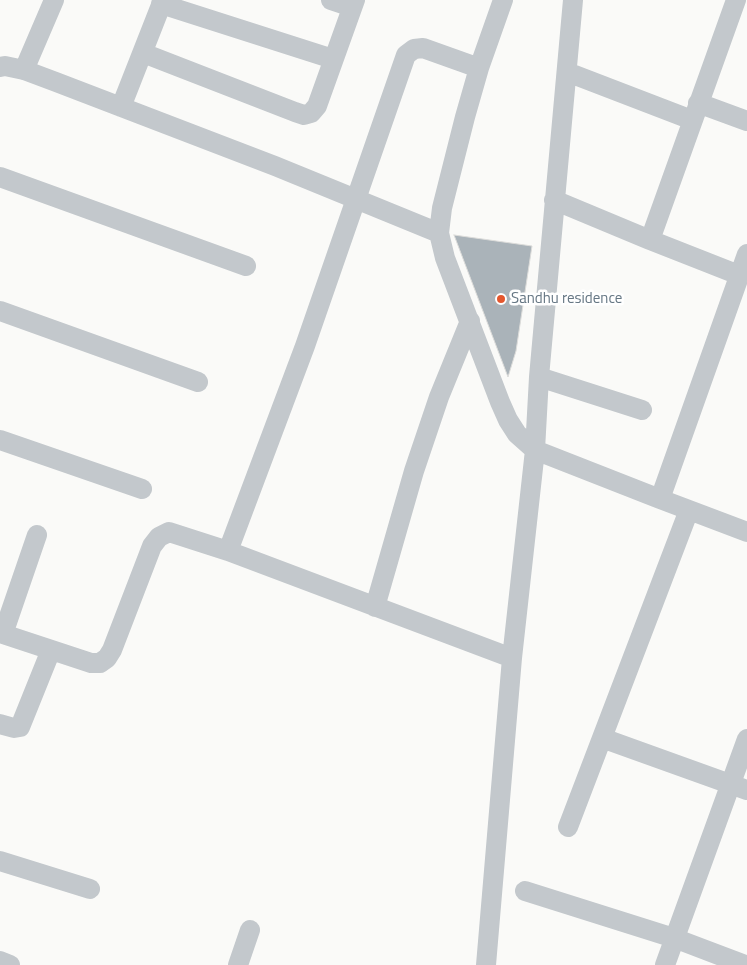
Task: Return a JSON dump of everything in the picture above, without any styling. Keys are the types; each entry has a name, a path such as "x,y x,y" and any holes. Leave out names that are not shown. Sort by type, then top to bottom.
{"street":[{"path":"24,70 54,0"},
{"path":"143,53 304,115 311,113 317,106 354,4 331,0"},
{"path":"503,0 479,68 442,208 439,233 445,258 508,420 517,434 535,450 747,532"},
{"path":"486,965 512,658 535,450 538,377 573,0"},
{"path":"650,240 736,0"},
{"path":"121,107 162,2 333,59"},
{"path":"228,551 357,200 406,55 414,49 423,48 479,68"},
{"path":"0,67 5,66 24,70 275,166 439,233"},
{"path":"567,72 695,112 747,121"},
{"path":"0,177 246,266"},
{"path":"554,200 739,275"},
{"path":"660,499 747,254"},
{"path":"0,311 198,382"},
{"path":"375,607 414,471 439,397 470,321"},
{"path":"538,377 642,410"},
{"path":"0,440 142,489"},
{"path":"568,827 690,510"},
{"path":"37,535 1,633 90,663 100,663 107,658 152,546 159,537 169,532 228,551 512,658"},
{"path":"0,724 14,728 20,727 51,650"},
{"path":"602,738 738,787"},
{"path":"665,965 674,938 738,787 747,739"},
{"path":"0,861 90,889"},
{"path":"525,892 674,938 745,965"},
{"path":"238,965 250,930"},
{"path":"0,962 10,965"}],"building":[{"name":"Sandhu residence","path":"454,235 532,246 516,351 508,377"}],"place":[{"name":"Sandhu residence","path":"501,299"}]}
